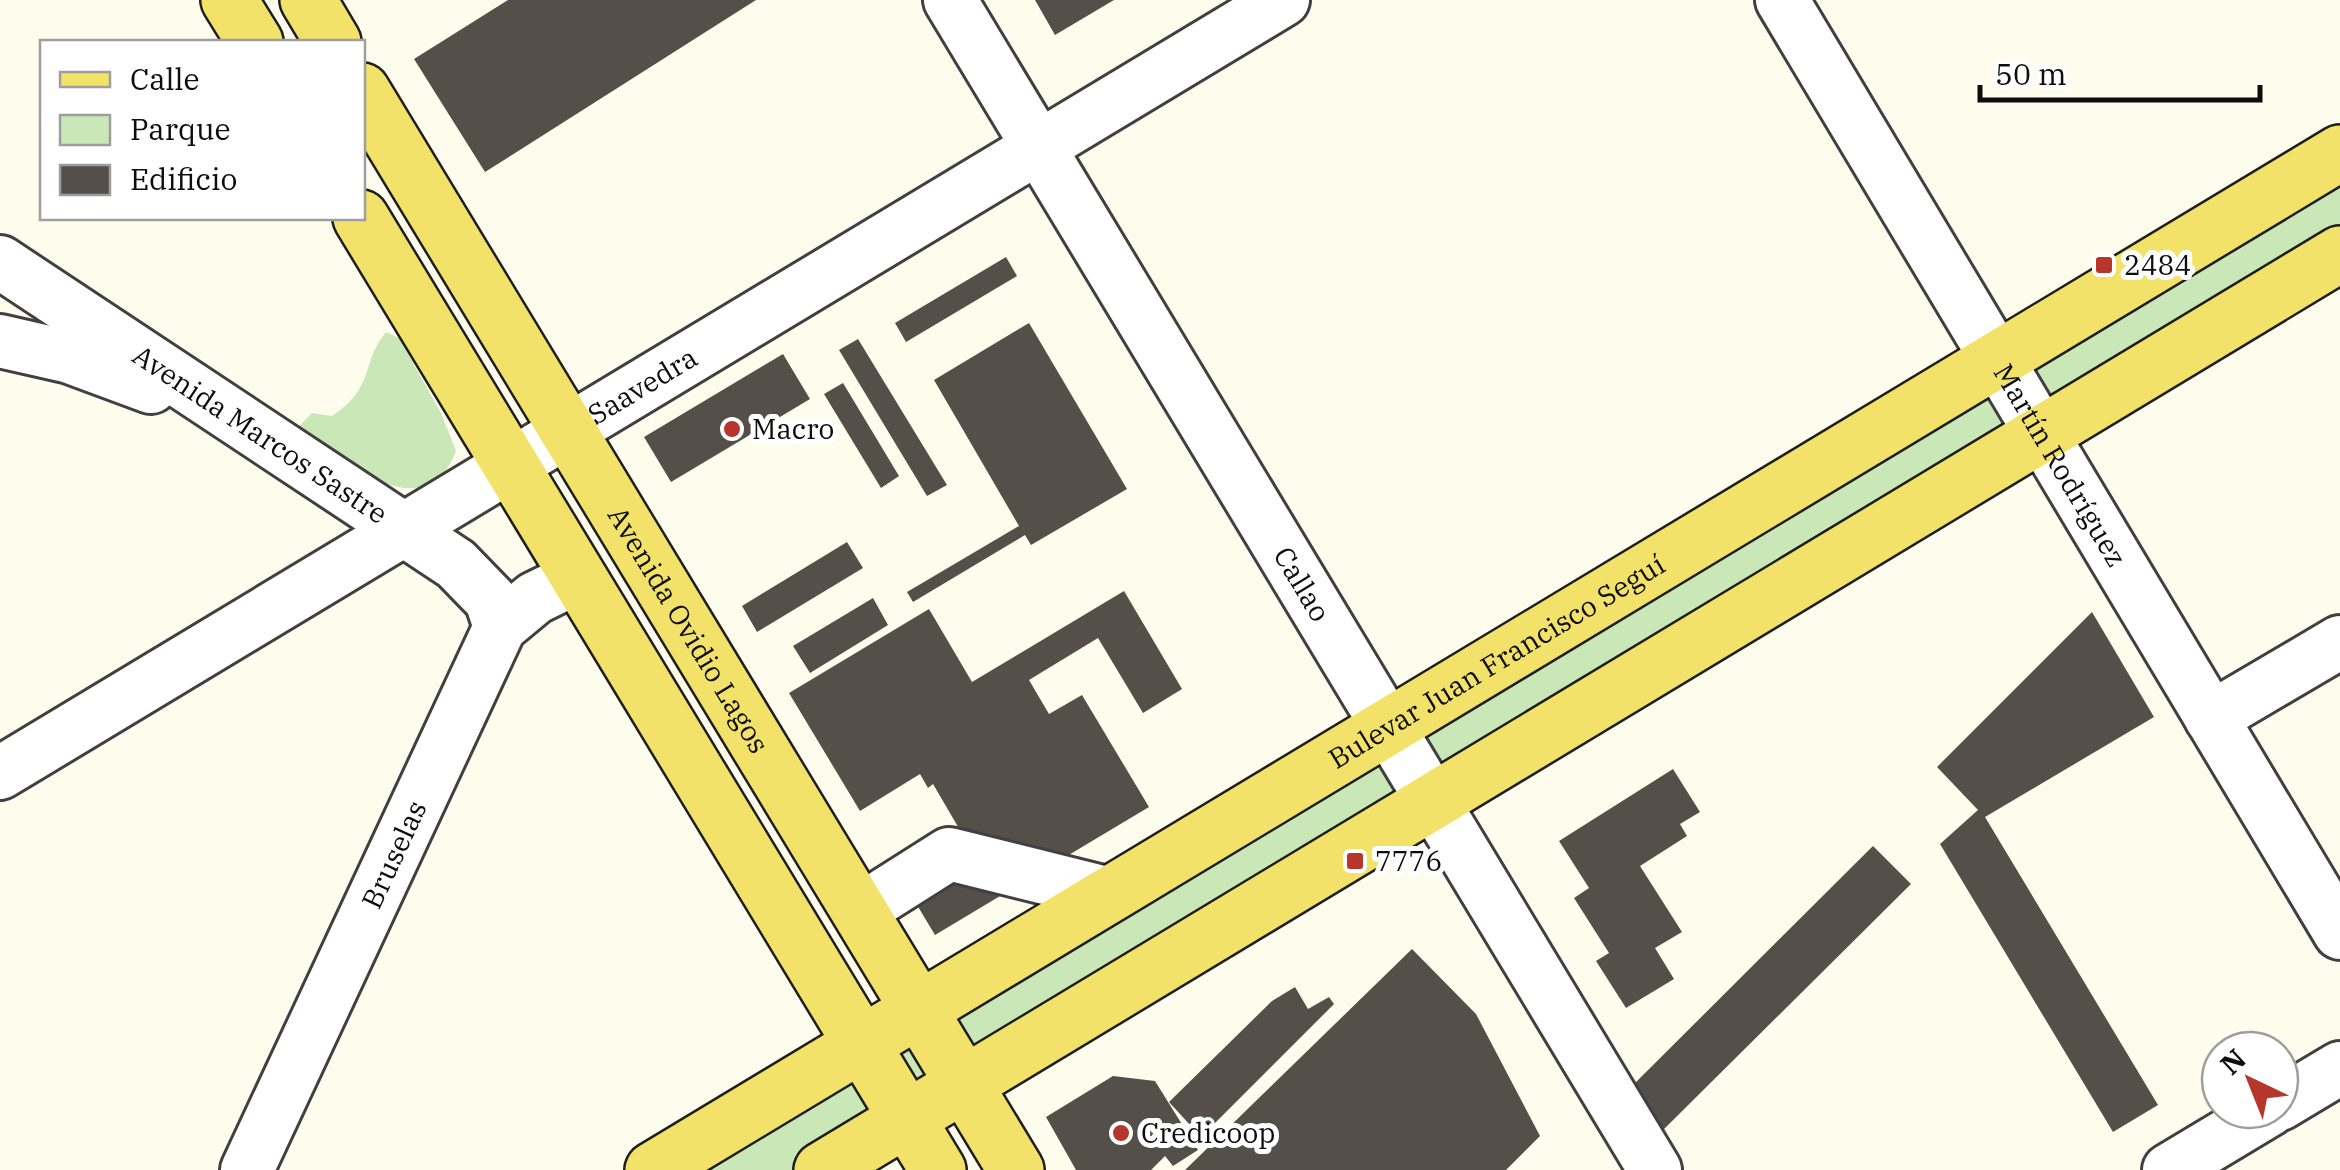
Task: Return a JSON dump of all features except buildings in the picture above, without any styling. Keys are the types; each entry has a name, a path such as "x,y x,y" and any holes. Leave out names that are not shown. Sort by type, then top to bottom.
{"main road":[{"path":"229,0 254,40"},
{"path":"308,0 332,40"},
{"name":"Avenida Ovidio Lagos","path":"365,96 1016,1170"},
{"name":"Bulevar Juan Francisco Seguí","path":"653,1170 2340,153"},
{"path":"362,220 938,1170"},
{"path":"822,1170 2340,254"}],"street":[{"name":"Callao","path":"950,0 1655,1170"},
{"name":"Saavedra","path":"0,773 1283,0"},
{"name":"Martín Rodríguez","path":"1782,0 2340,933"},
{"name":"Avenida Marcos Sastre","path":"0,262 456,564 491,600 500,627"},
{"path":"0,341 70,357 236,420"},
{"name":"Bruselas","path":"247,1170 500,627 535,598 578,577"},
{"path":"2211,718 2340,642"},
{"path":"859,911 949,854 1110,894"},
{"path":"2300,1092 2340,1068"},
{"path":"2169,1170 2236,1130"}],"green space":[{"path":"2340,153 2340,254 822,1170 653,1170"},
{"path":"386,332 399,338 441,413 456,451 443,474 426,486 406,488 363,473 302,436 299,426 312,413 332,416 346,405 362,385"}],"place":[{"name":"2484","path":"2104,265"},
{"name":"Macro","path":"732,429"},
{"name":"7776","path":"1355,861"},
{"name":"Credicoop","path":"1121,1133"}]}
